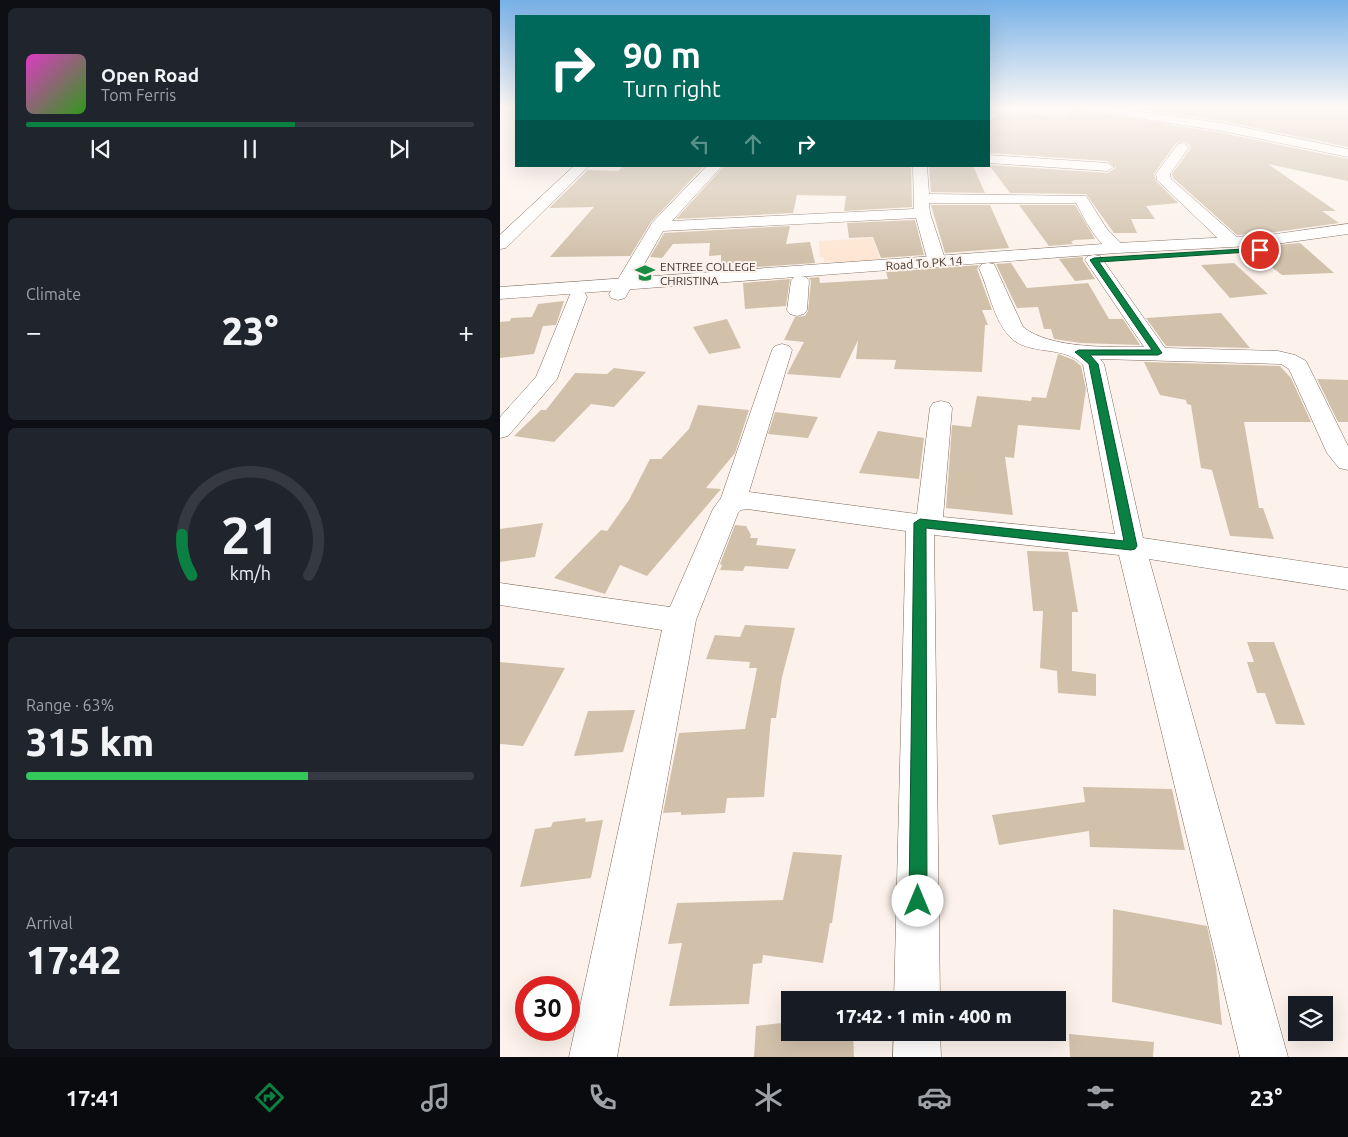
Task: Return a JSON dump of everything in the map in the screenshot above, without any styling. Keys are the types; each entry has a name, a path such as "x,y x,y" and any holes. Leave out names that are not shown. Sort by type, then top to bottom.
{"street":[{"path":"1175,157 1163,174 1164,180 1232,242"},
{"path":"990,159 1107,167"},
{"path":"500,244 581,167"},
{"path":"621,289 658,226 714,167"},
{"path":"920,167 922,206 937,262"},
{"path":"658,226 922,206 1081,199 1101,232 1117,248"},
{"name":"Road To PK 14","path":"500,303 578,297 621,289 937,262 1117,248 1232,242 1310,235 1348,228"},
{"name":"Road To PK 14","path":"500,293 800,281 1280,248 1348,239"},
{"path":"1094,260 1158,353"},
{"path":"988,268 1016,332 1026,338 1079,352 1090,358 1093,364 1131,546 1264,1057"},
{"path":"797,310 800,281"},
{"path":"500,431 546,379 578,297"},
{"path":"593,1057 680,620 726,509 733,502 782,350"},
{"path":"1079,352 1158,353 1288,359 1298,366 1339,453 1348,462"},
{"path":"917,991 924,524 941,408"},
{"path":"733,502 747,500 924,524 1131,546 1348,579"},
{"path":"500,594 680,620"},
{"path":"917,1041 917,1057"}],"shaded area":[{"path":"873,238 880,259 847,263 824,262 824,257 820,257 819,241"}],"building":[{"path":"1053,157 1166,157 1154,174 1156,181 1178,203 1146,206 1155,219 1131,219 1137,233 1114,233 1086,194 1010,193 990,166 1107,173 1116,168 1107,161"},
{"path":"1184,157 1340,157 1348,159 1348,181 1268,164 1336,211 1322,211 1339,223 1269,233 1237,235 1173,178 1172,174"},
{"path":"622,167 703,167 651,222 630,256 550,257 594,207 549,208 588,170 618,171"},
{"path":"723,167 911,167 912,207 844,211 846,196 797,195 793,213 676,219"},
{"path":"929,167 973,167 985,193 931,192"},
{"path":"931,205 990,205 1009,248 945,253"},
{"path":"1019,205 1075,205 1095,239 1074,240 1071,242 1073,244 1049,246"},
{"path":"915,220 924,255 881,258 873,237 849,238 847,223"},
{"path":"790,226 786,244 810,242 815,263 743,268 742,262 721,264 721,255 709,256 710,243 673,244 662,258 650,257 664,233"},
{"path":"1300,243 1334,273 1282,275 1247,248"},
{"path":"1083,257 1083,261 1095,279 1075,281 1059,259"},
{"path":"1011,263 1027,288 1088,283 1109,319 1123,319 1140,345 1081,343 1054,339 1051,329 1044,329 1038,307 1017,308 996,264"},
{"path":"1234,263 1268,294 1230,298 1201,265"},
{"path":"979,265 977,269 992,310 982,310 988,325 985,325 982,372 894,369 896,360 856,359 858,340 840,378 787,374 804,342 784,340 795,317 805,316 808,311 811,281 809,278 819,277 820,283 888,279 886,272"},
{"path":"790,279 786,306 745,309 743,283"},
{"path":"564,301 556,325 543,326 534,354 500,358 500,322 510,321 511,318 532,317 538,304"},
{"path":"1221,313 1250,348 1166,346 1146,318"},
{"path":"727,319 741,348 709,354 693,327"},
{"path":"1058,354 1074,360 1081,366 1086,389 1080,430 1018,425 1014,458 1005,457 1013,515 946,508 952,425 971,427 977,396 1031,401 1032,397 1046,398"},
{"path":"1144,362 1280,366 1291,378 1311,422 1244,422 1259,508 1263,508 1274,539 1230,536 1212,470 1201,468 1191,405 1187,404 1186,400 1160,395"},
{"path":"614,368 646,372 614,407 591,404 554,442 514,436 541,410 546,410 575,373 607,374"},
{"path":"1317,379 1348,380 1348,422 1338,422"},
{"path":"698,405 749,410 735,453 706,488 721,489 647,576 620,565 605,594 554,578 601,530 607,531 629,500 650,459 661,459 689,429"},
{"path":"775,412 818,417 808,438 768,434"},
{"path":"878,431 924,438 919,479 859,473"},
{"path":"543,523 535,557 500,562 500,529"},
{"path":"735,525 746,526 751,535 750,538 758,538 756,545 796,549 788,569 745,566 743,571 720,570 722,565 720,564"},
{"path":"1027,551 1068,552 1078,612 1072,612 1072,671 1096,674 1096,696 1058,693 1057,671 1040,668 1043,611 1033,611"},
{"path":"745,625 795,628 782,677 776,718 771,718 764,797 727,798 725,813 681,815 681,812 663,813 679,733 745,729 757,668 749,668 750,662 706,659 715,635 740,637"},
{"path":"1247,642 1274,642 1305,725 1276,724 1265,693 1257,693 1247,662 1254,662"},
{"path":"500,662 565,668 523,746 500,744"},
{"path":"635,710 623,752 574,756 588,711"},
{"path":"1083,787 1172,789 1185,850 1090,847 1089,831 999,845 992,815 1085,802"},
{"path":"586,818 585,822 603,820 591,878 520,887 535,829 551,827 553,822"},
{"path":"793,852 842,855 832,923 830,923 823,963 763,955 762,963 753,964 749,1004 669,1006 682,943 668,944 677,903 783,900"},
{"path":"1113,909 1207,926 1216,967 1222,1025 1112,1002"},
{"path":"781,1023 781,1041 853,1041 854,1057 754,1057 756,1026"},
{"path":"1069,1034 1154,1042 1153,1057 1070,1057"}],"place":[{"name":"ENTREE COLLEGE CHRISTINA","path":"645,273"}],"route":[{"path":"918,901 920,523 1131,546 1093,364 1090,358 1079,352 1158,353 1094,260 1260,250"}]}
